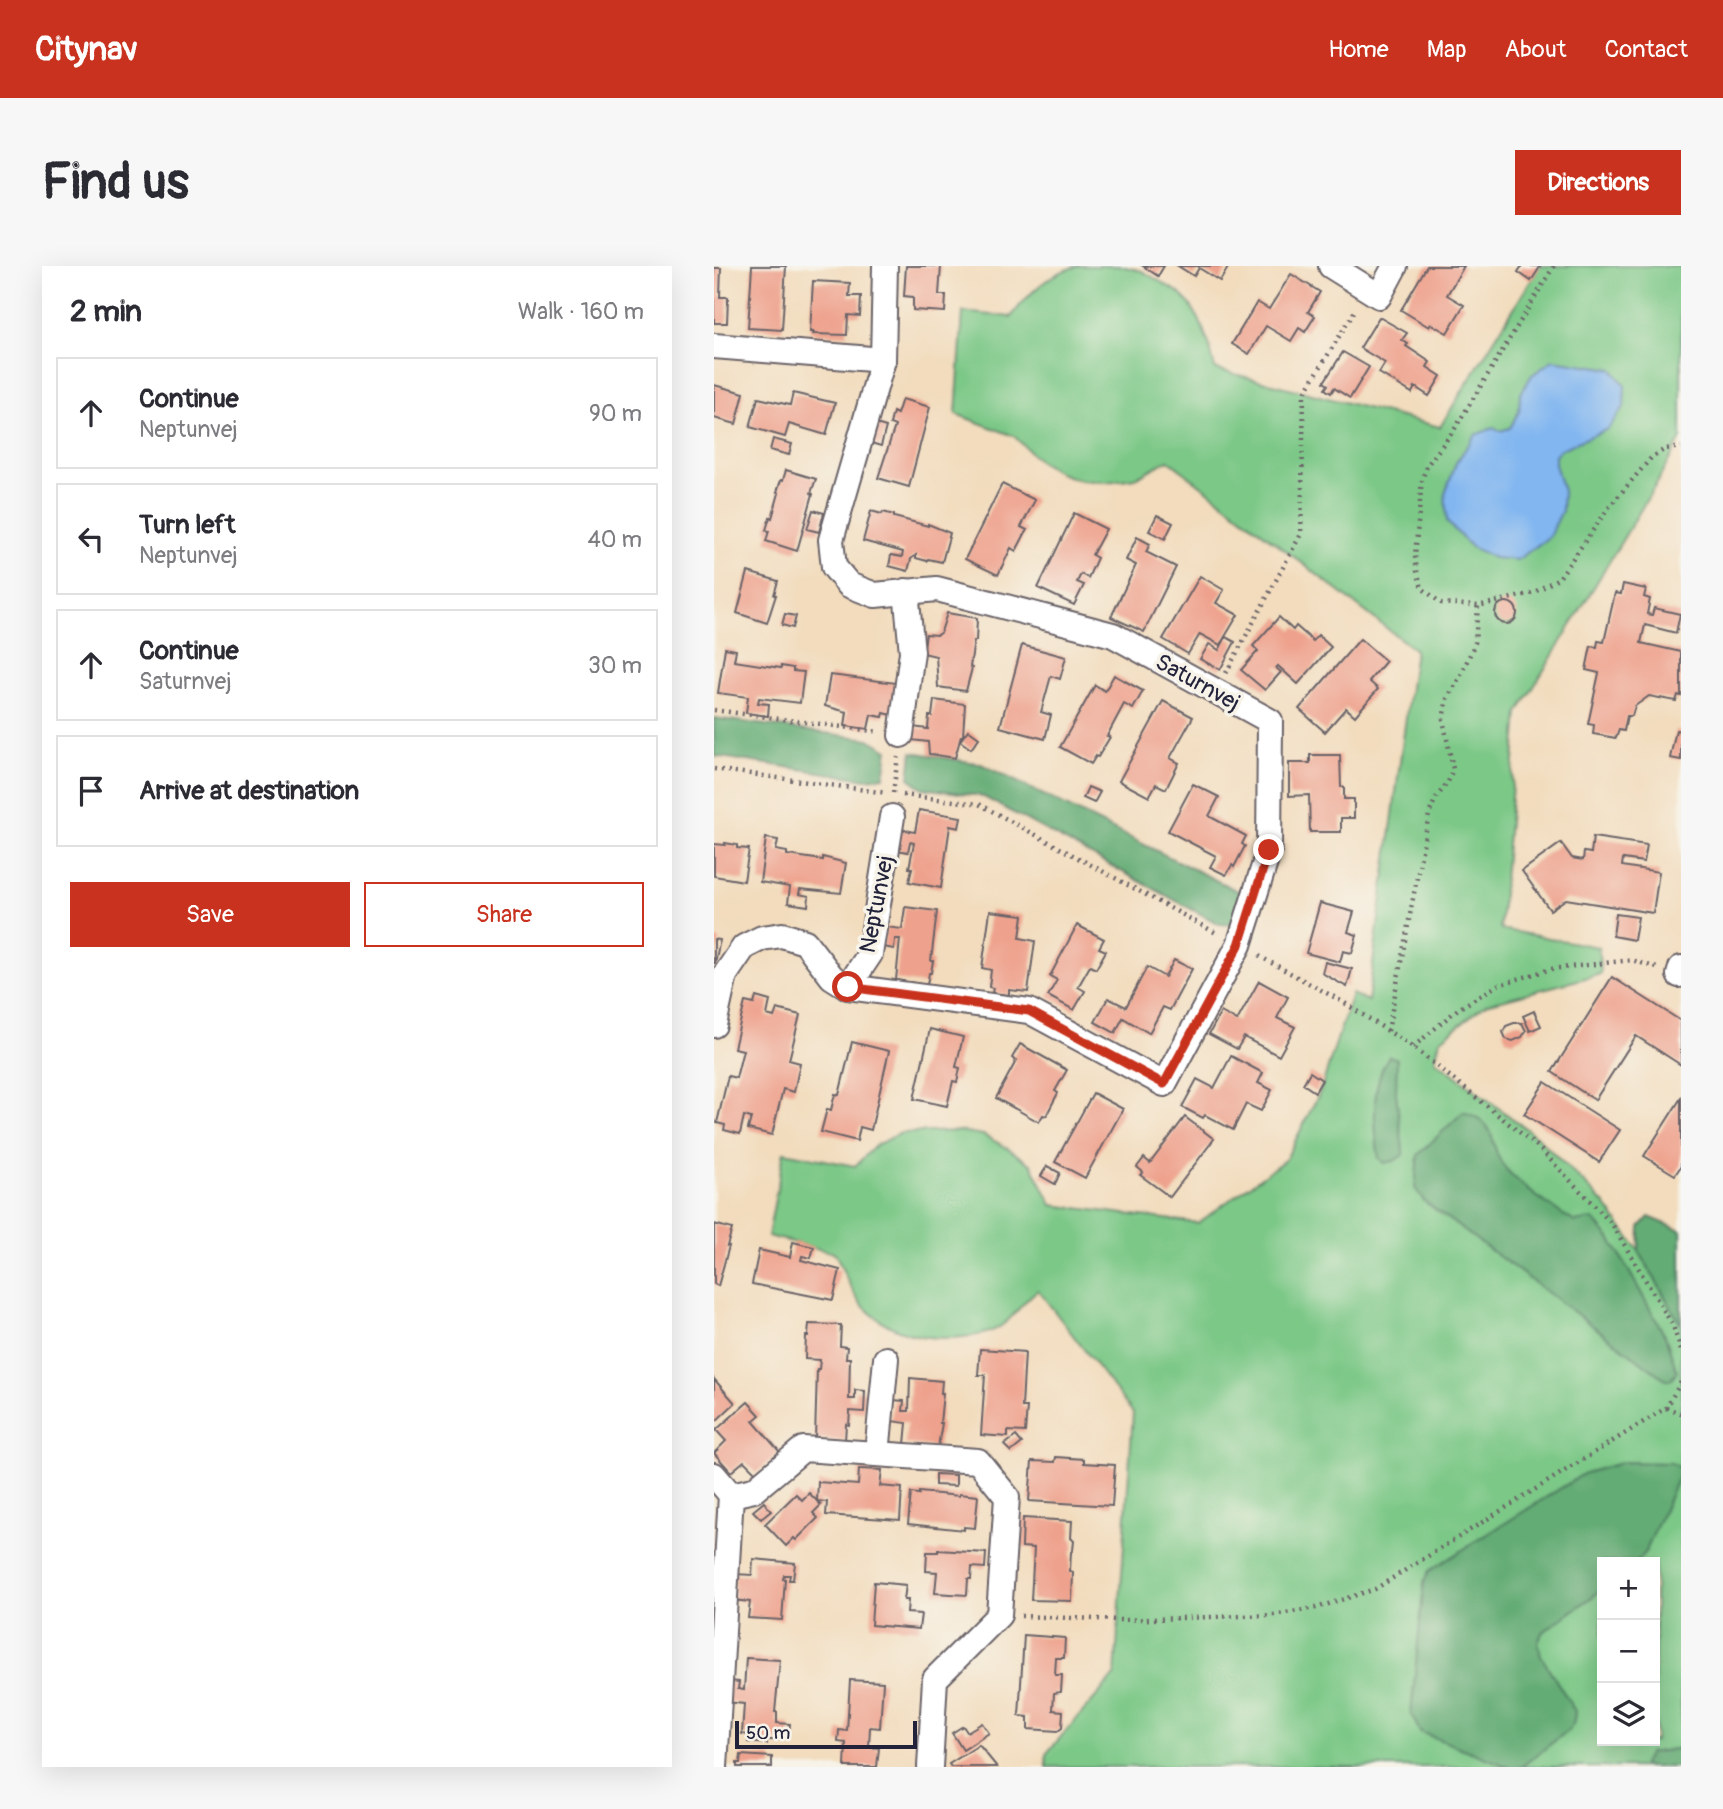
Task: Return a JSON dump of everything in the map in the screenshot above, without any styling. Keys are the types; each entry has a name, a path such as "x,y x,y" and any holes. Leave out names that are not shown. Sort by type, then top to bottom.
{"street":[{"name":"Saturnvej","path":"848,987 1029,1011 1164,1084 1239,945 1269,850 1270,721 1114,635 937,589 875,595 849,585 834,567 831,540 883,360 886,266"},
{"path":"1331,266 1379,296 1395,266"},
{"path":"714,346 883,360"},
{"path":"901,735 912,652 906,591"},
{"name":"Neptunvej","path":"714,1025 725,975 744,947 762,937 782,935 805,942 832,977 848,987 870,954 892,817"},
{"path":"877,1454 886,1359"},
{"path":"732,1495 754,1490 803,1449 978,1461 1007,1497 999,1615 935,1679 930,1767"},
{"path":"714,1475 732,1495 715,1767"}],"path":[{"path":"1554,266 1454,430 1428,464 1422,479 1415,556 1422,588 1441,603 1478,606 1533,593 1559,578 1609,506 1651,458 1665,449 1681,447"},
{"path":"1216,692 1301,534 1304,394 1367,289"},
{"path":"1388,1031 1429,814 1453,769 1443,719 1447,699 1475,643 1478,606"},
{"path":"714,710 901,735 892,817"},
{"path":"1413,1047 1458,1009 1498,985 1551,969 1632,960 1680,972"},
{"path":"999,1615 1121,1620 1273,1615 1316,1608 1375,1589 1666,1408 1681,1382"},
{"path":"1666,1408 1681,1413"}],"green space":[{"path":"1078,266 1121,266 1142,271 1178,292 1190,304 1209,344 1215,369 1440,427 1540,266 1681,266 1681,438 1658,481 1518,713 1500,929 1598,947 1601,974 1486,1004 1440,1040 1435,1060 1537,1137 1604,1203 1639,1251 1681,1325 1681,1767 1047,1767 1046,1754 1115,1675 1133,1413 1038,1290 1007,1322 990,1332 949,1338 909,1334 873,1316 863,1306 851,1288 835,1253 768,1236 784,1152 855,1166 876,1145 901,1133 960,1131 983,1135 1032,1165 1052,1205 1198,1223 1286,1159 1320,1092 1352,994 1368,1001 1415,650 1168,460 1135,478 1107,482 1080,480 1062,474 1039,461 1014,436 956,414 963,312 1011,317 1040,285"},
{"path":"714,718 869,739 888,750 884,777 866,779 714,756"},
{"path":"912,752 981,764 1244,894 1234,925 1219,924 982,796 923,788 909,778"},
{"path":"1389,1056 1397,1059 1396,1093 1403,1155 1384,1163 1379,1159 1375,1106 1379,1079"},
{"path":"1463,1112 1484,1122 1500,1161 1521,1184 1575,1222 1593,1219 1610,1238 1665,1336 1677,1371 1670,1380 1666,1380 1424,1201 1415,1188 1418,1155"},
{"path":"1649,1217 1681,1230 1681,1325 1639,1251 1640,1227"},
{"path":"1624,1462 1671,1463 1680,1468 1646,1551 1641,1557 1597,1557 1597,1594 1542,1633 1538,1642 1541,1656 1575,1711 1570,1729 1521,1767 1509,1767 1420,1732 1411,1714 1424,1582 1429,1571 1585,1473"},
{"path":"1681,1748 1681,1767 1644,1767 1649,1753"}],"water":[{"path":"1553,360 1612,369 1625,386 1624,407 1608,429 1561,449 1555,455 1563,491 1562,511 1549,537 1517,560 1494,558 1471,547 1447,522 1445,494 1456,463 1475,435 1493,428 1500,431 1510,428 1519,411 1520,395 1532,375"}],"building":[{"path":"752,266 786,266 782,330 748,328"},
{"path":"906,266 941,266 939,295 946,295 945,312 913,310 913,297 904,296"},
{"path":"1143,266 1164,266 1158,276"},
{"path":"1178,266 1229,266 1220,281 1199,268 1194,276"},
{"path":"1427,266 1464,266 1447,295 1464,305 1447,333 1431,324 1429,327 1401,310"},
{"path":"1522,266 1540,267 1531,281 1518,272"},
{"path":"714,268 721,268 720,297 728,297 727,323 714,323"},
{"path":"1291,274 1320,292 1308,312 1315,316 1305,332 1299,328 1291,341 1266,326 1249,354 1232,344 1257,302 1269,309"},
{"path":"813,281 850,283 849,296 861,296 860,316 848,315 847,335 810,332"},
{"path":"1379,317 1407,333 1402,340 1408,344 1406,346 1430,362 1427,367 1441,376 1429,396 1415,387 1412,393 1379,373 1385,363 1360,348"},
{"path":"1343,352 1369,367 1350,398 1334,388 1331,393 1325,389 1328,385 1324,382"},
{"path":"714,385 744,393 736,424 714,418"},
{"path":"793,393 835,403 826,435 789,424 785,437 750,427 758,398 790,405"},
{"path":"902,399 930,407 909,487 878,478 895,426 890,424 893,412 897,414"},
{"path":"876,424 886,427 881,446 871,443"},
{"path":"773,439 792,444 789,455 770,450"},
{"path":"786,470 816,479 797,551 766,541 769,531 766,530"},
{"path":"1002,484 1035,500 1021,527 1027,530 1016,551 1011,548 998,575 965,559"},
{"path":"813,510 824,513 819,532 807,529"},
{"path":"871,511 928,524 950,533 942,562 927,561 916,558 916,555 911,559 908,571 889,566 891,555 902,557 903,552 863,541"},
{"path":"1074,513 1106,529 1092,555 1097,558 1088,578 1081,574 1077,582 1084,585 1074,605 1038,588"},
{"path":"1157,515 1173,523 1165,539 1149,531"},
{"path":"1137,537 1150,544 1146,552 1176,567 1144,632 1111,617 1136,565 1126,560"},
{"path":"748,572 778,581 767,623 737,613"},
{"path":"1200,576 1224,590 1216,603 1238,615 1220,645 1200,634 1188,654 1163,639"},
{"path":"1623,584 1646,589 1644,597 1650,599 1647,614 1652,615 1654,608 1680,614 1676,633 1645,625 1641,643 1681,652 1681,696 1678,695 1676,701 1649,696 1635,706 1632,716 1627,716 1624,731 1619,730 1616,738 1593,734 1594,725 1588,724 1599,673 1586,670 1591,646 1597,647 1598,641 1604,642 1615,593 1621,594"},
{"path":"1506,602 1516,609 1517,613 1510,623 1506,624 1496,617 1495,613 1502,603"},
{"path":"947,613 977,618 972,668 966,691 938,687 936,656 923,653 926,634 937,635 941,632"},
{"path":"785,614 796,616 793,628 782,625"},
{"path":"1279,617 1293,630 1296,626 1313,641 1318,635 1331,647 1298,684 1278,666 1276,668 1281,672 1265,690 1241,670 1258,651 1253,646"},
{"path":"1226,637 1235,642 1220,670 1200,659 1209,644 1219,650"},
{"path":"1360,639 1386,661 1369,681 1378,689 1355,716 1346,708 1325,732 1299,709"},
{"path":"1022,645 1066,657 1060,679 1051,676 1041,712 1051,715 1045,739 1000,727"},
{"path":"725,648 736,650 734,661 781,666 804,672 800,703 759,698 758,703 769,704 768,716 746,713 748,697 718,693"},
{"path":"830,675 897,683 892,715 871,715 868,729 845,726 847,712 825,706"},
{"path":"1114,675 1143,691 1133,709 1124,704 1107,736 1110,737 1091,764 1060,747 1095,685 1105,691"},
{"path":"934,700 965,704 963,736 955,758 929,754 928,742 911,740 913,727 928,729"},
{"path":"1163,701 1193,717 1170,758 1179,763 1166,789 1156,784 1149,797 1119,781"},
{"path":"968,730 979,738 971,749 960,741"},
{"path":"1676,730 1681,731 1681,760 1670,758"},
{"path":"1310,755 1340,755 1344,799 1354,799 1354,818 1341,818 1341,832 1310,832 1309,795 1289,796 1289,763 1310,763"},
{"path":"1193,784 1219,797 1209,816 1246,836 1242,844 1245,846 1234,867 1232,865 1226,875 1210,867 1216,856 1168,831"},
{"path":"1088,787 1100,792 1094,803 1083,798"},
{"path":"919,810 961,817 959,828 950,826 941,888 909,882 914,843 910,842 908,852 897,850 900,829 915,832"},
{"path":"1593,837 1647,845 1644,862 1623,859 1622,866 1659,872 1653,913 1566,899 1550,910 1522,871 1561,843 1572,858 1583,860 1584,852 1591,853"},
{"path":"766,838 778,840 776,850 787,852 787,855 823,860 823,857 846,863 841,893 800,889 799,894 809,896 808,906 788,903 790,887 760,882"},
{"path":"725,843 749,849 744,881 714,876 714,844"},
{"path":"1320,903 1354,912 1348,932 1357,935 1352,953 1343,951 1340,962 1306,953"},
{"path":"905,907 937,911 933,961 927,985 896,980 900,939 895,939 894,949 883,947 886,927 902,929"},
{"path":"990,911 1023,915 1020,938 1035,941 1028,992 1009,990 1009,995 992,993 993,988 989,987 991,970 982,968"},
{"path":"1616,914 1638,917 1634,940 1613,936"},
{"path":"1077,925 1104,939 1099,948 1106,951 1096,969 1090,966 1078,987 1085,991 1074,1010 1048,996 1057,980 1050,976"},
{"path":"714,939 720,940 715,963 714,963"},
{"path":"1174,960 1192,969 1170,1010 1163,1007 1149,1033 1123,1018 1115,1033 1095,1022 1108,998 1126,1007 1147,967 1165,977"},
{"path":"1325,962 1352,969 1347,987 1322,973"},
{"path":"1612,977 1681,1021 1681,1065 1636,1036 1595,1100 1552,1072"},
{"path":"1259,981 1288,997 1277,1018 1295,1027 1279,1056 1244,1037 1237,1049 1209,1034 1221,1012 1237,1021"},
{"path":"756,997 770,1001 767,1015 774,1017 777,1009 800,1015 789,1060 800,1063 794,1092 783,1089 772,1135 748,1129 751,1118 744,1116 740,1134 724,1130 725,1125 717,1123 728,1076 736,1078 743,1050 734,1048 745,1002 754,1004"},
{"path":"1534,1011 1541,1026 1530,1031 1523,1016"},
{"path":"1522,1023 1526,1031 1522,1037 1513,1041 1506,1039 1503,1032 1506,1026"},
{"path":"930,1029 963,1037 956,1067 960,1068 957,1082 953,1081 947,1106 914,1099"},
{"path":"852,1042 889,1051 871,1130 860,1127 857,1141 821,1132 827,1109 831,1110 835,1094 839,1095"},
{"path":"1020,1044 1067,1070 1055,1091 1058,1093 1046,1116 1043,1115 1039,1122 996,1098 1016,1061 1012,1058"},
{"path":"1231,1056 1263,1073 1258,1083 1272,1090 1261,1111 1246,1104 1233,1130 1205,1115 1203,1118 1182,1107 1197,1079 1214,1088"},
{"path":"1310,1072 1322,1080 1315,1092 1303,1084"},
{"path":"1545,1082 1620,1130 1599,1162 1524,1114"},
{"path":"1093,1093 1123,1109 1085,1178 1055,1162"},
{"path":"1681,1098 1681,1166 1675,1175 1644,1156"},
{"path":"1185,1117 1214,1139 1170,1197 1140,1175 1143,1172 1137,1167 1144,1158 1150,1163"},
{"path":"1047,1166 1060,1173 1055,1184 1041,1176"},
{"path":"714,1224 732,1229 718,1286 714,1284"},
{"path":"793,1242 814,1247 811,1258 802,1256 801,1260 840,1270 833,1300 752,1284 759,1250 790,1257"},
{"path":"809,1324 841,1325 840,1346 847,1347 846,1358 850,1358 849,1399 855,1399 855,1390 865,1391 864,1412 850,1411 845,1441 815,1439 817,1369 820,1360 805,1359"},
{"path":"980,1349 1025,1352 1022,1407 1027,1407 1025,1432 1008,1431 1008,1437 981,1435 985,1375 978,1375"},
{"path":"910,1378 942,1381 942,1423 938,1447 905,1444 907,1423 891,1421 893,1400 904,1401 903,1411 909,1411"},
{"path":"714,1379 735,1403 714,1423"},
{"path":"748,1402 760,1415 753,1421 780,1452 756,1473 744,1461 731,1472 714,1453 726,1441 716,1430"},
{"path":"1016,1436 1022,1443 1011,1452 1004,1445"},
{"path":"1056,1457 1084,1459 1084,1463 1115,1465 1112,1506 1029,1501 1032,1461 1055,1462"},
{"path":"859,1469 882,1470 880,1486 902,1488 900,1520 826,1515 827,1502 817,1501 818,1482 858,1485"},
{"path":"935,1474 956,1475 956,1486 935,1485"},
{"path":"809,1493 821,1505 813,1513 818,1518 786,1546 765,1524 796,1494 802,1500"},
{"path":"911,1493 978,1496 975,1528 964,1527 964,1530 908,1524"},
{"path":"764,1502 771,1511 761,1519 753,1511"},
{"path":"1023,1518 1072,1521 1072,1601 1031,1600 1034,1548 1022,1547"},
{"path":"938,1550 986,1553 985,1568 972,1567 967,1595 935,1593 937,1572 926,1571 927,1552"},
{"path":"753,1559 795,1563 793,1580 789,1580 790,1575 784,1575 783,1579 782,1620 748,1618 750,1602 733,1600 735,1574 752,1575"},
{"path":"874,1582 906,1585 904,1600 908,1600 907,1613 921,1614 919,1629 871,1625"},
{"path":"1024,1635 1065,1638 1064,1658 1056,1658 1055,1675 1062,1675 1061,1692 1054,1693 1053,1710 1063,1711 1062,1728 1058,1731 1028,1729 1028,1717 1019,1716"},
{"path":"746,1658 780,1660 775,1712 777,1723 790,1724 789,1735 779,1734 778,1740 767,1740 767,1744 748,1742 749,1735 742,1734 744,1704 727,1702 729,1681 739,1682 738,1689 744,1690"},
{"path":"850,1680 883,1682 880,1728 870,1727 869,1747 879,1748 877,1767 845,1767 846,1743 838,1742 839,1730 847,1731"},
{"path":"982,1723 989,1733 963,1750 952,1733 963,1726 967,1732"},
{"path":"979,1745 997,1767 951,1767 949,1764"},
{"path":"741,1755 772,1757 772,1767 737,1767"}],"route":[{"path":"848,987 1029,1011 1164,1084 1239,945 1269,850"}]}
